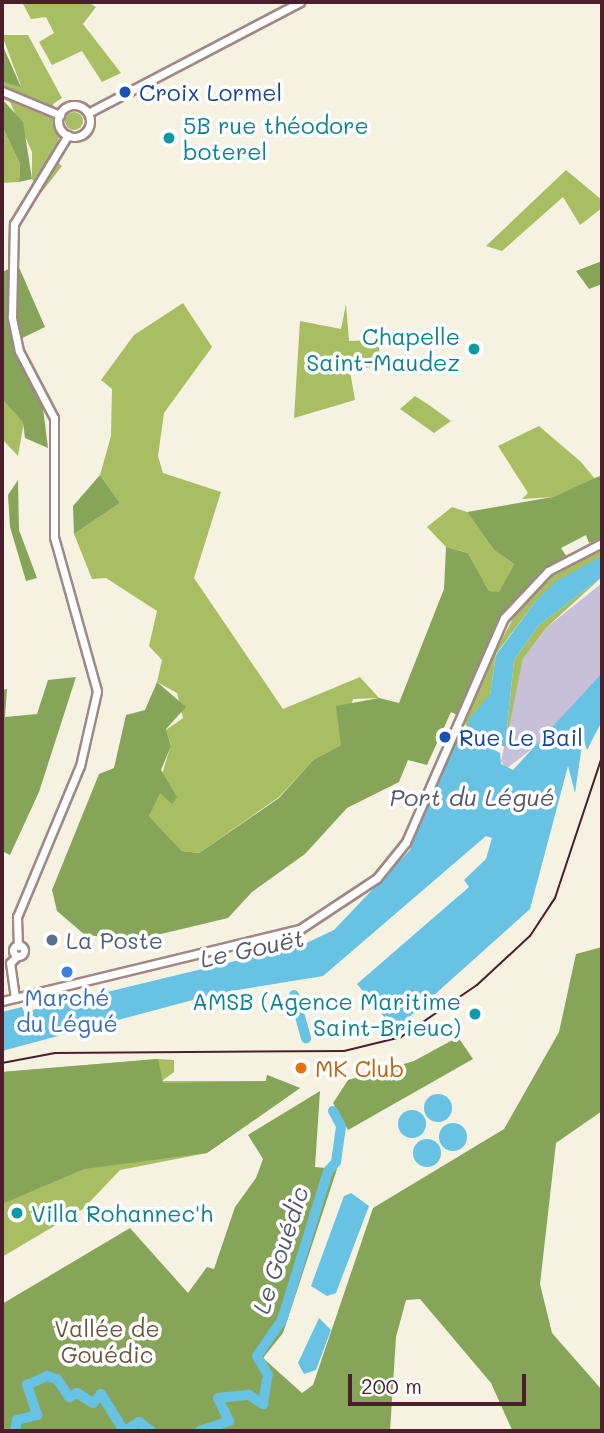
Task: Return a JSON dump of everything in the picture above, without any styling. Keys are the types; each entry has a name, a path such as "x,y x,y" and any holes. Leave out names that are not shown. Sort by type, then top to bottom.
{"street":[{"path":"88,113 300,2"},
{"path":"2,91 60,115 68,135"},
{"path":"60,115 75,105 88,113"},
{"path":"15,998 10,963 16,956 18,946 17,917 90,731 96,678 54,537 54,418 19,351 12,317 14,224 68,135 86,132 88,113"},
{"path":"2,1001 300,929 377,878 406,842 504,618 548,571 602,543"}],"shaded area":[{"path":"602,583 602,673 546,738 506,769 501,761 523,659 546,628"}],"green space":[{"path":"22,2 88,2 96,7 83,24 121,73 102,82 82,51 52,65 39,42 54,33 46,17 31,19"},
{"path":"2,35 28,35 62,98 53,104 59,137 52,158 62,166 41,193 32,179 32,152 10,102 2,99 2,82 21,86"},
{"path":"2,44 21,87 2,82"},
{"path":"2,99 23,122 32,179 19,182 20,164 2,126"},
{"path":"74,112 80,115 83,121 80,127 74,130 68,127 65,121 68,115"},
{"path":"2,126 20,164 19,182 2,183"},
{"path":"566,170 602,200 602,208 580,225 563,197 502,251 486,246"},
{"path":"602,261 602,284 589,289 576,271"},
{"path":"18,265 45,327 12,343 43,408 48,448 25,438 23,422 2,399 2,272"},
{"path":"183,303 212,347 164,413 158,456 163,473 221,492 194,578 283,709 360,677 379,698 353,699 341,745 313,760 279,797 199,853 182,851 149,816 171,745 166,730 183,718 177,693 157,682 162,660 149,646 157,611 106,578 92,579 74,534 120,503 100,475 111,436 112,389 101,380 134,335"},
{"path":"346,304 349,341 379,340 380,365 350,371 355,400 294,418 300,321 341,329"},
{"path":"415,396 451,421 434,433 400,409"},
{"path":"2,399 24,422 18,456 2,439"},
{"path":"539,426 581,462 595,479 553,497 522,499 528,493 498,446"},
{"path":"100,475 120,503 74,534 73,506"},
{"path":"602,475 602,538 589,543 586,535 561,548 569,560 504,625 461,717 451,712 427,765 408,760 399,782 347,808 305,854 252,892 228,918 136,940 85,935 57,911 52,890 99,774 114,768 126,715 145,710 157,682 186,707 166,729 171,746 161,770 177,797 172,804 160,793 149,816 182,851 199,853 279,798 313,760 341,745 336,706 379,698 399,703 444,589 446,547 468,553 489,591 499,592 514,564 494,550 467,512 553,497"},
{"path":"18,480 19,530 37,578 26,581 10,527 8,495"},
{"path":"452,507 467,512 494,550 514,564 499,593 489,591 468,553 446,547 427,527"},
{"path":"602,547 602,556 535,602 496,654 490,696 468,728 461,717 521,603 570,560"},
{"path":"602,577 546,628 523,659 505,747 514,660 538,626"},
{"path":"76,677 39,792 10,855 2,851 2,690 7,689 5,717 37,714 48,680"},
{"name":"Vallée de Gouédic","path":"602,947 602,1111 556,1143 540,1284 552,1333 602,1390 602,1431 512,1430 491,1383 420,1299 406,1300 396,1337 390,1431 2,1431 2,1304 130,1228 188,1293 207,1267 214,1269 235,1207 256,1178 263,1159 248,1135 320,1091 315,1167 337,1169 283,1333 263,1358 302,1393 313,1385 373,1208 504,1129 559,1032 576,954"},
{"path":"458,1037 473,1059 348,1130 333,1103 348,1080 414,1061"},
{"path":"158,1059 174,1060 174,1072 162,1081 266,1081 267,1075 300,1088 207,1153 120,1170 83,1209 2,1257 2,1072"},
{"path":"158,1059 163,1083 266,1081 267,1075 300,1088 207,1153 84,1169 2,1204 2,1072"}],"water":[{"path":"602,556 602,577 538,626 514,660 505,747 467,730 469,719 490,695 496,655 535,602 555,582"},
{"name":"Port du Légué","path":"602,673 602,721 587,750 583,738 575,793 568,766 530,909 395,1030 357,984 469,887 464,880 486,859 492,838 486,836 323,976 219,993 2,1051 2,1012 22,1007 24,1012 302,945 334,930 410,850 448,746 465,734 500,753 501,764 513,770"},
{"path":"438,1094 448,1098 452,1108 448,1118 438,1122 428,1118 424,1108 428,1098"},
{"path":"412,1110 422,1114 426,1124 422,1134 412,1138 402,1134 398,1124 402,1114"},
{"path":"453,1123 463,1127 467,1137 463,1147 453,1151 443,1147 439,1137 443,1127"},
{"path":"427,1139 437,1143 441,1153 437,1163 427,1167 417,1163 413,1153 417,1143"},
{"path":"351,1193 369,1206 336,1293 327,1296 311,1286 344,1196"},
{"path":"319,1318 331,1330 316,1370 304,1374 298,1363"}],"waterway":[{"name":"Le Gouédic","path":"294,995 306,1038"},
{"name":"Le Gouédic","path":"329,1170 336,1162 341,1126 333,1111"},
{"name":"Le Gouédic","path":"268,1375 257,1356 282,1320 328,1171"},
{"name":"Le Gouédic","path":"15,1431 17,1420 37,1415 27,1385 47,1376 57,1379 69,1397 77,1393 93,1403 101,1394 124,1431"},
{"name":"Le Gouédic","path":"200,1431 229,1421 218,1398 249,1395 263,1404 267,1380"},
{"name":"Le Gouédic","path":"125,1431 139,1422 151,1431"}],"railway":[{"path":"2,1063 55,1053 344,1051 401,1037 477,985 530,936 555,898 602,757"}],"place":[{"name":"Croix Lormel","path":"125,92"},
{"name":"5B rue théodore boterel","path":"169,138"},
{"name":"Chapelle Saint-Maudez","path":"474,349"},
{"name":"Rue Le Bail","path":"445,737"},
{"name":"La Poste","path":"52,940"},
{"name":"Marché du Légué","path":"67,972"},
{"name":"AMSB (Agence Maritime Saint-Brieuc)","path":"475,1014"},
{"name":"MK Club","path":"301,1068"},
{"name":"Villa Rohannec'h","path":"17,1213"}],"water label":[{"name":"Le Gouët","path":"252,948"}]}
